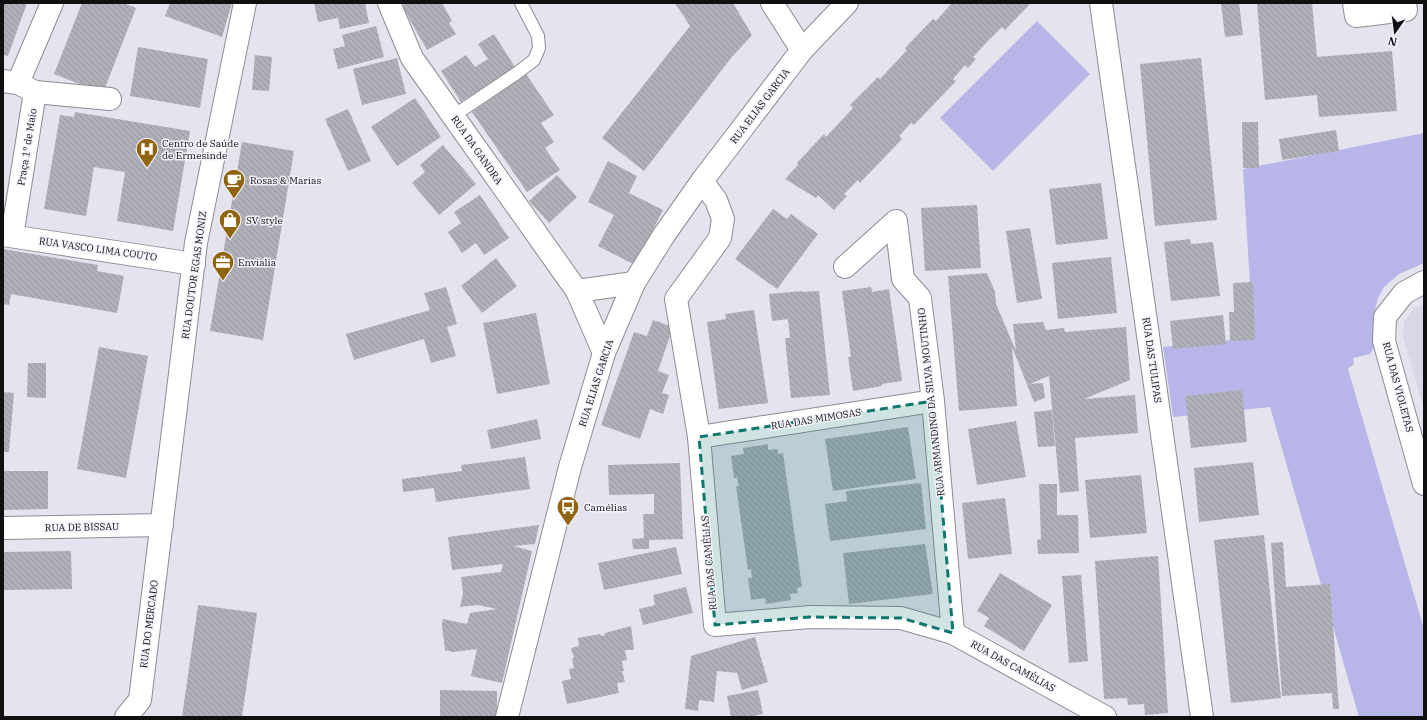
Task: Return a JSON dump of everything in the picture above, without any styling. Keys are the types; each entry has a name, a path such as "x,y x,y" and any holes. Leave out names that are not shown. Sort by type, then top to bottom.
{"street":[{"name":"Praça 1º de Maio","path":"8,236 19,85 52,3"},
{"name":"RUA DOUTOR EGAS MONIZ","path":"162,525 198,235 245,3"},
{"name":"RUA DA GANDRA","path":"389,3 412,58 578,291 604,353"},
{"path":"772,3 802,50"},
{"name":"RUA ELIAS GARCIA","path":"507,717 570,468 604,353 634,283 664,235 702,181 802,50 847,3"},
{"name":"RUA DAS TULIPAS","path":"1102,3 1202,717"},
{"path":"1354,3 1356,16 1406,10 1405,3"},
{"path":"19,85 110,99"},
{"name":"RUA DAS CAMÉLIAS","path":"702,181 716,200 723,219 720,238 676,299 699,437 714,625 810,616 901,618 953,633 1105,717"},
{"name":"RUA ARMANDINO DA SILVA MOUTINHO","path":"845,267 896,221 903,280 920,298 933,401 953,633"},
{"name":"RUA VASCO LIMA COUTO","path":"8,236 194,264"},
{"name":"RUA DAS VIOLETAS","path":"1424,282 1404,293 1385,317 1384,341 1424,484"},
{"path":"578,291 634,283"},
{"name":"RUA DAS MIMOSAS","path":"699,437 933,401"},
{"name":"RUA DE BISSAU","path":"3,528 162,525"},
{"name":"RUA DO MERCADO","path":"126,717 140,700 162,525"}],"lane":[{"path":"453,116 534,60 539,48 538,36 521,3"}],"highlighted area":[{"path":"933,401 953,633 901,618 810,617 715,625 699,437"}],"shaded area":[{"path":"1037,21 1090,74 993,171 940,118"},
{"path":"1424,133 1424,263 1399,274 1384,287 1378,298 1373,318 1375,346 1370,354 1353,358 1354,364 1348,369 1424,629 1424,717 1359,717 1270,407 1173,417 1163,347 1225,341 1253,335 1243,169"},
{"path":"1424,305 1424,409 1403,337 1404,322 1414,308"}],"building":[{"path":"3,3 27,3 8,56 3,55"},
{"path":"82,3 123,3 136,8 103,93 54,74"},
{"path":"170,3 232,3 222,37 165,16"},
{"path":"314,3 365,3 369,23 340,29 338,18 318,22"},
{"path":"406,3 442,3 452,21 449,23 456,34 427,50 402,6"},
{"path":"675,3 733,3 752,35 731,58 644,171 602,138 690,26"},
{"path":"952,3 1031,3 1005,30 1002,27 986,43 973,57 976,59 968,68 965,65 953,79 956,81 914,125 911,123 899,136 902,139 860,183 858,180 844,194 847,196 834,210 818,195 816,198 785,179 798,165 797,163 824,134 826,137 853,108 850,105 878,77 880,79 907,50 905,48 933,19 936,21"},
{"path":"1221,3 1239,3 1243,35 1225,37"},
{"path":"1257,3 1312,3 1317,57 1392,51 1397,111 1319,117 1317,95 1265,100"},
{"path":"376,26 384,57 338,69 333,49 345,46 342,35"},
{"path":"494,34 515,67 461,102 441,71 466,55 475,67 488,59 478,44"},
{"path":"138,47 208,59 200,108 130,96"},
{"path":"255,55 272,57 269,91 252,90"},
{"path":"397,58 406,94 362,105 353,69"},
{"path":"1201,58 1217,220 1155,226 1140,64"},
{"path":"526,74 554,115 541,123 554,142 545,148 560,170 527,192 472,112"},
{"path":"415,98 441,137 397,166 371,127"},
{"path":"348,109 371,161 348,171 325,119"},
{"name":"Centro de Saúde de Ermesinde","path":"75,112 190,131 173,231 117,221 125,172 94,167 86,216 44,209 60,115 74,117"},
{"path":"1242,122 1258,122 1259,168 1243,168"},
{"path":"1336,130 1339,151 1282,160 1279,139"},
{"path":"242,142 294,151 263,340 210,331"},
{"path":"443,145 476,184 439,215 412,183 425,172 420,165"},
{"path":"608,161 637,176 629,193 663,210 635,265 598,246 614,215 588,202"},
{"path":"557,175 577,197 549,223 529,201"},
{"path":"1101,183 1108,239 1056,245 1049,189"},
{"path":"480,195 509,238 484,255 476,243 462,253 448,232 461,223 454,212"},
{"path":"977,205 981,268 925,271 921,208"},
{"path":"773,209 787,219 791,214 818,234 777,289 735,259"},
{"path":"1030,228 1042,299 1017,303 1006,231"},
{"path":"1190,239 1191,244 1213,242 1220,296 1171,301 1164,242"},
{"path":"3,249 98,265 97,271 124,276 117,313 11,294 9,305 3,304"},
{"path":"1111,257 1117,313 1058,319 1052,263"},
{"path":"496,258 517,286 482,313 461,286"},
{"path":"987,273 995,292 996,304 1016,351 1013,324 1043,322 1046,330 1064,328 1065,332 1126,327 1130,380 1084,399 1135,395 1138,433 1075,438 1079,491 1060,493 1049,376 1030,384 1043,383 1045,398 1034,402 1012,347 1017,406 959,411 948,276"},
{"path":"1253,282 1255,340 1230,341 1229,312 1234,312 1233,283"},
{"path":"446,287 457,324 447,327 456,356 431,363 424,339 354,360 346,334 430,310 424,293"},
{"path":"871,287 872,292 889,289 902,381 853,391 848,357 851,357 842,291"},
{"path":"819,291 830,395 791,398 785,338 790,338 788,319 772,321 769,294"},
{"path":"754,310 768,403 719,409 707,322 726,319 725,314"},
{"path":"536,313 550,384 497,394 483,323"},
{"path":"1223,315 1226,344 1173,349 1170,321"},
{"path":"653,320 673,327 658,371 669,375 662,393 669,395 663,414 650,409 640,439 601,425 634,332 647,336"},
{"path":"99,347 148,356 126,478 77,469"},
{"path":"28,363 46,363 46,398 27,397"},
{"path":"1242,390 1247,442 1191,448 1185,396"},
{"path":"3,392 14,393 9,452 3,452"},
{"path":"1052,410 1055,446 1038,447 1034,412"},
{"path":"537,419 541,439 491,449 487,430"},
{"path":"1016,421 1026,477 977,485 968,429"},
{"path":"908,427 916,479 833,491 825,439"},
{"path":"768,444 768,450 778,449 778,454 783,453 802,587 797,588 798,593 790,594 791,600 766,604 765,598 751,600 748,578 752,578 751,569 748,570 736,486 739,486 737,478 734,478 731,456 744,454 743,448"},
{"path":"525,457 530,489 436,502 434,488 403,492 402,479 462,471 461,465"},
{"path":"1253,462 1259,515 1199,522 1194,468"},
{"path":"680,463 683,539 649,540 649,549 633,549 632,539 644,538 643,514 654,514 654,494 609,495 608,465"},
{"path":"3,471 48,471 48,509 3,510"},
{"path":"1141,475 1147,533 1090,538 1085,480"},
{"path":"921,483 926,529 830,541 825,504 847,501 846,491"},
{"path":"1039,484 1057,484 1057,515 1078,515 1079,553 1038,554 1037,540 1041,539"},
{"path":"1005,498 1012,554 968,559 962,503"},
{"path":"539,525 535,544 513,546 532,551 502,683 471,676 477,649 453,652 445,650 442,625 443,619 467,624 470,613 497,609 478,605 460,607 463,594 461,577 501,572 503,564 452,570 448,537"},
{"path":"1264,535 1281,698 1231,703 1214,540"},
{"path":"1283,542 1286,587 1330,584 1339,709 1333,709 1332,693 1282,696 1271,543"},
{"path":"925,544 933,594 849,604 843,553"},
{"path":"676,547 682,574 604,590 598,563"},
{"path":"71,551 72,589 4,590 4,552"},
{"path":"1158,556 1168,713 1145,715 1144,704 1128,705 1127,698 1104,699 1095,561"},
{"path":"1000,573 1052,605 1024,651 984,626 989,618 977,611"},
{"path":"1081,575 1088,661 1069,663 1062,576"},
{"path":"686,587 693,613 643,625 639,609 655,605 653,595"},
{"path":"198,605 257,613 242,717 182,717"},
{"path":"631,626 634,650 625,650 627,660 622,661 624,671 622,671 625,682 617,683 619,693 567,704 562,681 571,679 569,669 574,668 572,659 574,658 571,648 579,646 578,638 600,634 601,636 605,635 605,633"},
{"path":"755,637 768,682 742,690 737,673 717,671 714,702 699,700 698,711 685,709 691,656"},
{"path":"440,690 497,691 497,717 440,717"},
{"path":"758,690 763,714 750,717 731,717 727,696"}],"place":[{"name":"Centro de Saúde de Ermesinde","path":"147,168"},
{"name":"Rosas & Marias","path":"234,200"},
{"name":"SV style","path":"230,240"},
{"name":"Envialia","path":"223,282"},
{"name":"Camélias","path":"568,526"}]}
